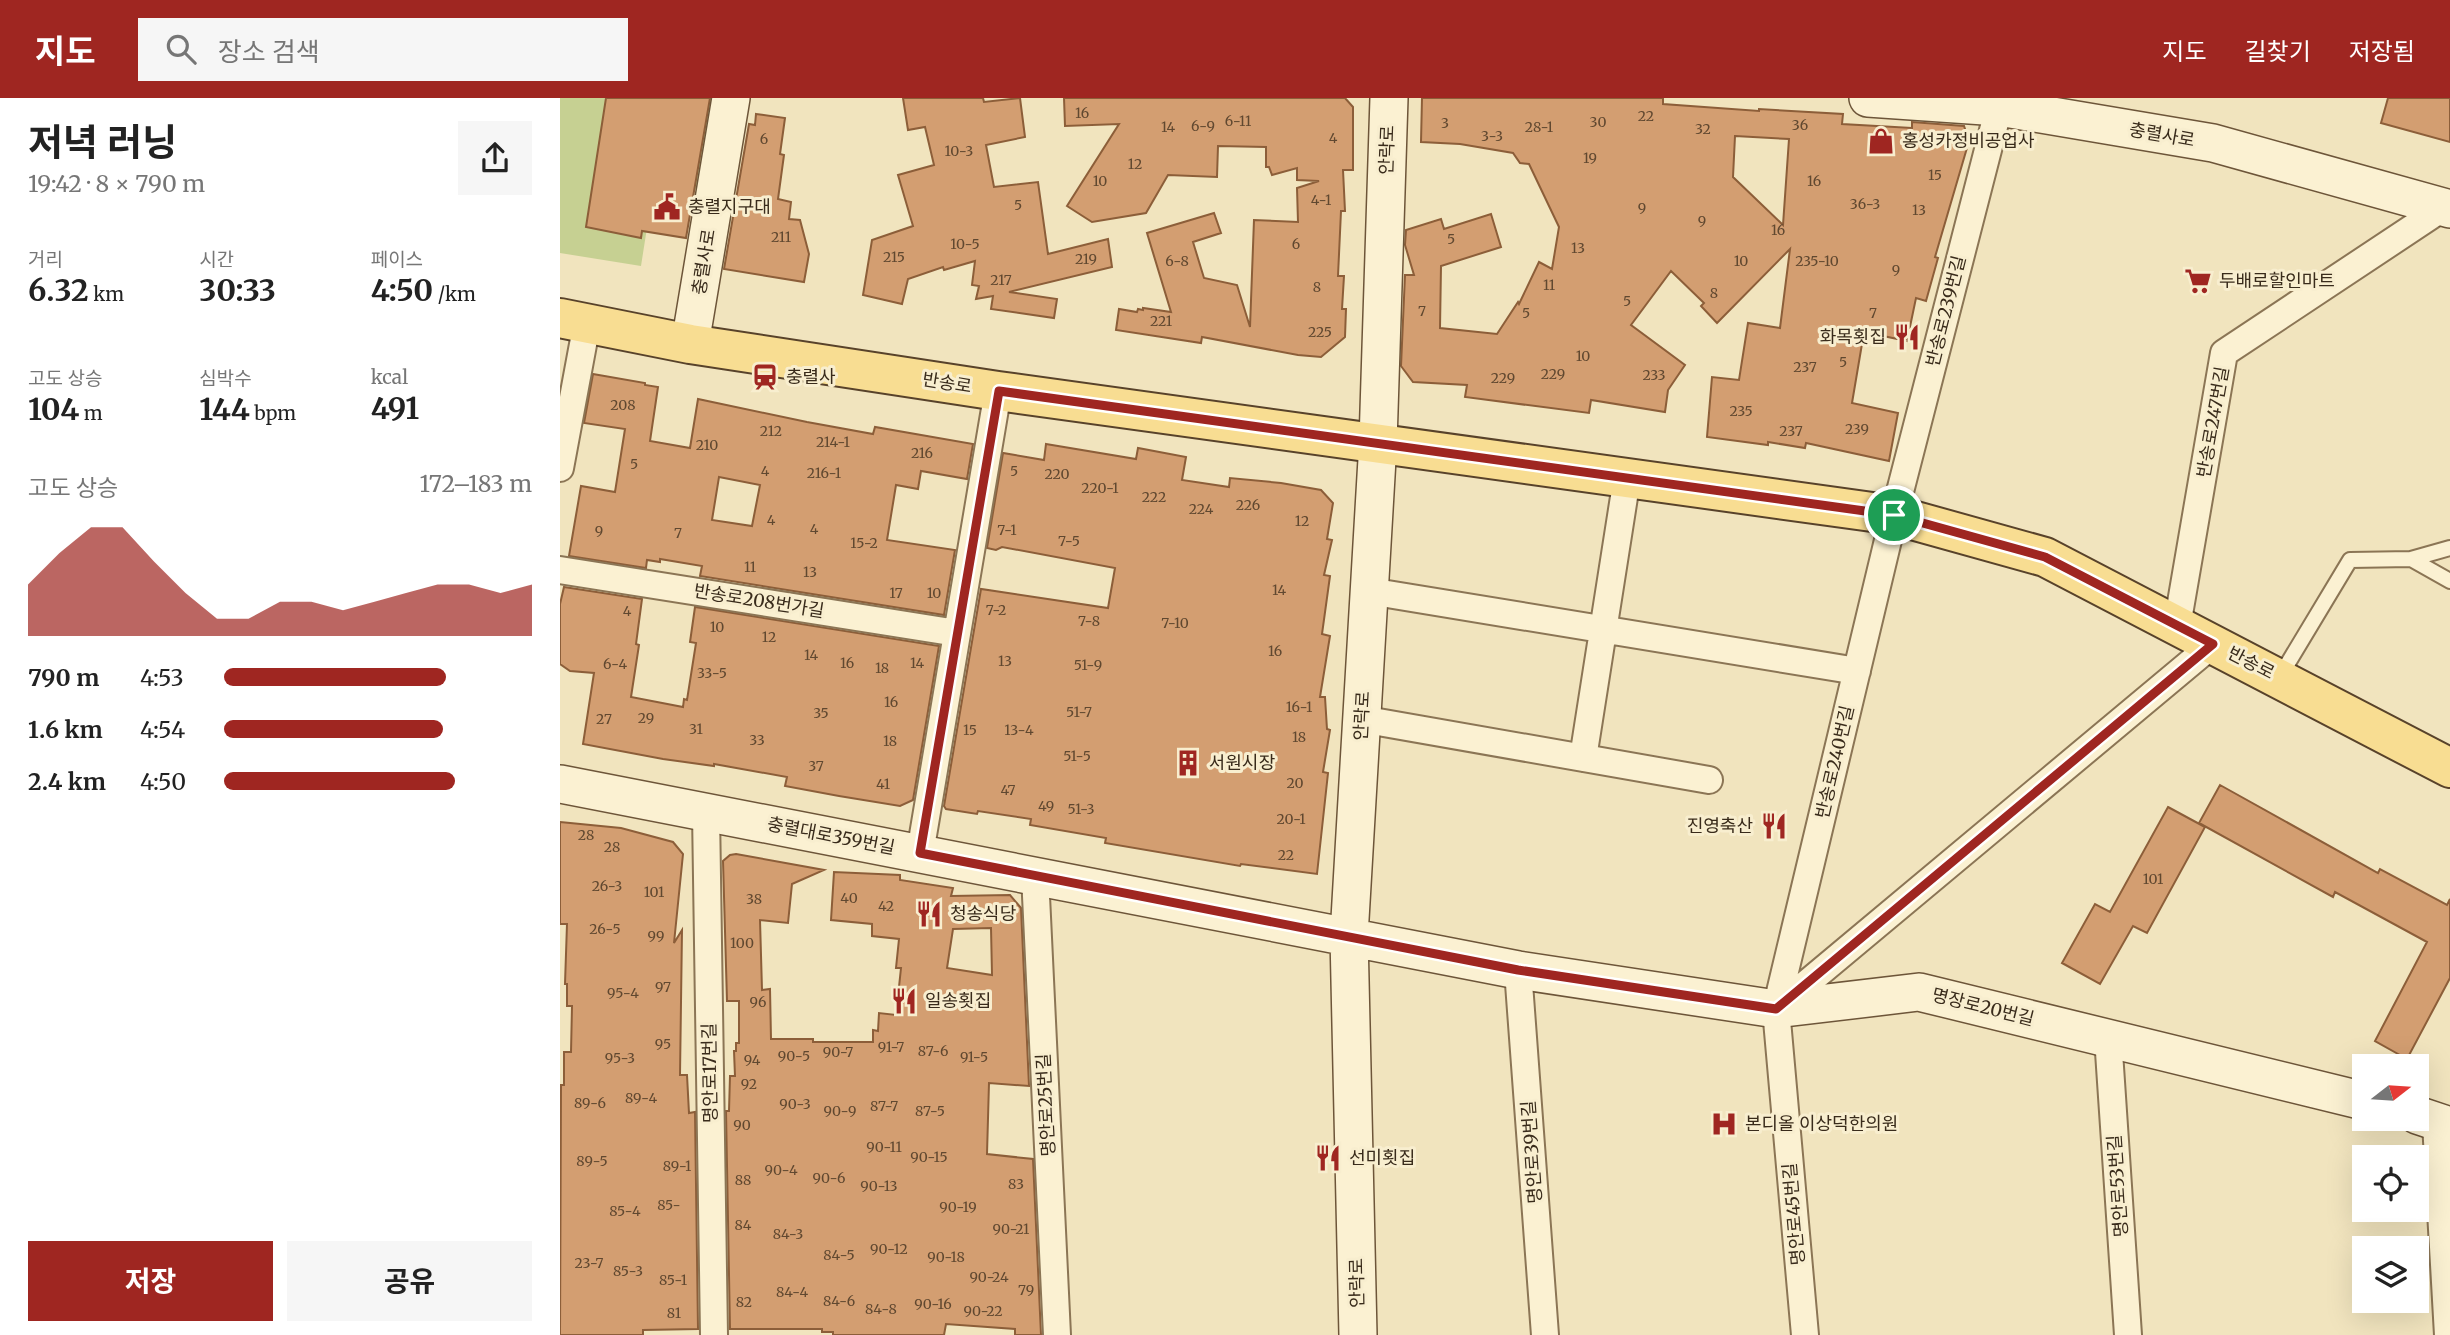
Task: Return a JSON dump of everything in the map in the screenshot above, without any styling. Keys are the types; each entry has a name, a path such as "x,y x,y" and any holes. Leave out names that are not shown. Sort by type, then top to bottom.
{"main road":[{"name":"반송로","path":"573,320 690,344 999,391 1894,515 2045,557 2450,768"}],"street":[{"name":"충렬사로","path":"690,344 732,98"},
{"name":"안락로","path":"1358,1335 1349,936 1378,442 1389,98"},
{"name":"충렬사로","path":"1868,98 1999,107 2213,144 2447,208"},
{"name":"반송로239번길","path":"1894,515 1999,107"},
{"name":"반송로247번길","path":"2177,626 2224,354 2447,208"},
{"path":"560,468 573,320"},
{"path":"920,853 999,391"},
{"path":"1583,758 1627,478"},
{"name":"반송로240번길","path":"1776,1009 1894,515"},
{"name":"반송로208번가길","path":"560,570 957,633"},
{"path":"1369,591 1857,671"},
{"path":"1776,1009 2213,644"},
{"path":"1362,719 1709,780"},
{"name":"충렬대로359번길","path":"560,784 1349,936"},
{"name":"명안로17번길","path":"706,812 714,1335"},
{"name":"명안로25번길","path":"1035,875 1057,1335"},
{"name":"명장로20번길","path":"1349,936 1518,970 1776,1009 1919,992 2352,1098"},
{"name":"명안로39번길","path":"1518,970 1545,1335"},
{"name":"명안로45번길","path":"1776,1009 1805,1335"},
{"name":"명안로53번길","path":"2108,1037 2128,1335"},
{"path":"2434,1121 2448,1335"}],"lane":[{"path":"2279,678 2350,560 2412,559 2450,548"},
{"path":"2412,559 2450,581"}],"green space":[{"path":"560,98 714,98 698,189 654,183 641,266 560,253"}],"building":[{"path":"606,98 710,98 686,238 642,231 641,238 586,227"},
{"path":"903,98 983,98 984,102 1020,98 1025,137 986,145 994,187 1038,182 1048,254 1108,239 1112,267 1009,292 1057,299 1054,318 991,309 993,296 976,299 979,286 972,285 975,261 944,270 943,267 908,279 902,304 863,295 872,240 913,226 898,175 934,165 925,127 908,130"},
{"path":"1064,98 1345,98 1353,107 1353,170 1343,170 1345,211 1341,211 1338,276 1344,276 1342,309 1346,309 1345,337 1321,357 1202,337 1201,343 1116,330 1119,309 1137,312 1143,308 1171,312 1147,233 1214,213 1221,233 1193,242 1204,278 1237,285 1250,327 1254,220 1298,222 1297,188 1319,181 1297,180 1297,168 1272,175 1269,167 1266,167 1266,147 1218,146 1217,177 1168,175 1146,213 1092,222 1067,206 1119,124 1065,126"},
{"path":"1422,98 1663,98 1663,104 1843,114 1842,124 1912,128 1912,122 1964,126 1969,141 1935,257 1938,258 1926,301 1916,298 1907,341 1864,332 1852,403 1898,413 1889,461 1806,443 1805,448 1707,437 1712,377 1739,380 1748,323 1780,328 1790,249 1717,323 1701,306 1704,303 1671,271 1631,325 1685,365 1668,390 1665,412 1591,400 1589,413 1465,397 1467,385 1413,382 1401,366 1405,275 1414,275 1405,245 1406,230 1441,219 1444,229 1491,214 1501,247 1441,266 1440,328 1497,334 1518,302 1519,304 1539,262 1552,269 1559,227 1529,164 1520,163 1513,153 1460,144 1421,142","holes":["1735,136 1789,139 1783,225 1733,177"]},
{"path":"2388,98 2450,98 2450,142 2381,123"},
{"path":"756,114 785,118 780,154 784,155 778,199 791,202 789,219 800,220 809,254 804,282 724,269 749,124 755,125"},
{"path":"593,374 658,387 650,441 690,448 698,399 873,434 875,427 973,444 967,479 921,471 918,489 896,485 887,540 955,550 944,615 700,576 702,566 660,559 660,562 647,560 646,568 569,556 581,486 615,492 625,429 584,423","holes":["719,477 760,485 752,526 712,520"]},
{"path":"1046,444 1136,459 1138,448 1186,457 1182,480 1229,487 1230,478 1281,483 1321,490 1333,503 1327,539 1332,540 1324,575 1330,576 1322,634 1330,636 1320,697 1325,697 1327,729 1330,730 1323,772 1328,773 1317,874 1240,866 1105,843 1106,838 1030,825 1031,819 978,811 977,814 946,809 944,806 981,589 1108,608 1115,568 1002,547 996,550 987,548 1003,453 1044,460"},
{"path":"564,587 642,599 636,644 639,645 631,697 683,707 684,699 687,700 696,643 690,642 695,607 939,646 913,800 900,806 839,796 785,786 787,777 583,744 594,673 570,671 560,664 560,604"},
{"path":"2220,785 2378,873 2380,869 2447,905 2450,899 2450,978 2410,1054 2398,1054 2375,1041 2427,942 2335,892 2333,897 2199,823"},
{"path":"2168,807 2205,827 2147,933 2133,926 2100,984 2062,963 2095,904 2110,912"},
{"path":"560,822 621,828 673,842 683,854 674,943 682,930 680,1075 687,1075 689,1113 695,1112 698,1329 643,1330 643,1335 560,1335 561,1085 564,1085 564,1052 571,1052 572,1006 567,1006 565,984 567,924 560,924"},
{"path":"730,855 824,870 792,884 788,923 760,920 762,990 770,989 771,1039 873,1042 873,1030 878,1031 879,1013 896,1015 901,968 896,968 899,939 872,936 872,924 831,920 834,872 900,875 900,880 953,888 951,896 1010,895 1021,908 1029,1086 989,1083 987,1154 1033,1159 1041,1335 1015,1335 1015,1329 946,1324 944,1335 833,1335 833,1332 822,1332 822,1329 730,1329 726,1111 729,1111 730,1076 735,1076 734,1051 736,1043 739,1043 739,1001 727,1001 723,861","holes":["991,928 992,975 947,968 953,929"]}],"place":[{"name":"홍성카정비공업사","path":"1881,141"},
{"name":"충렬지구대","path":"667,207"},
{"name":"두배로할인마트","path":"2198,281"},
{"name":"화목횟집","path":"1907,337"},
{"name":"충렬사","path":"765,377"},
{"name":"서원시장","path":"1188,763"},
{"name":"진영축산","path":"1774,826"},
{"name":"청송식당","path":"929,914"},
{"name":"일송횟집","path":"904,1001"},
{"name":"본디올 이상덕한의원","path":"1724,1124"},
{"name":"선미횟집","path":"1328,1158"}],"route":[{"path":"999,391 1894,515 2045,557 2213,644 1776,1009 1518,970 920,853 999,391"}]}
